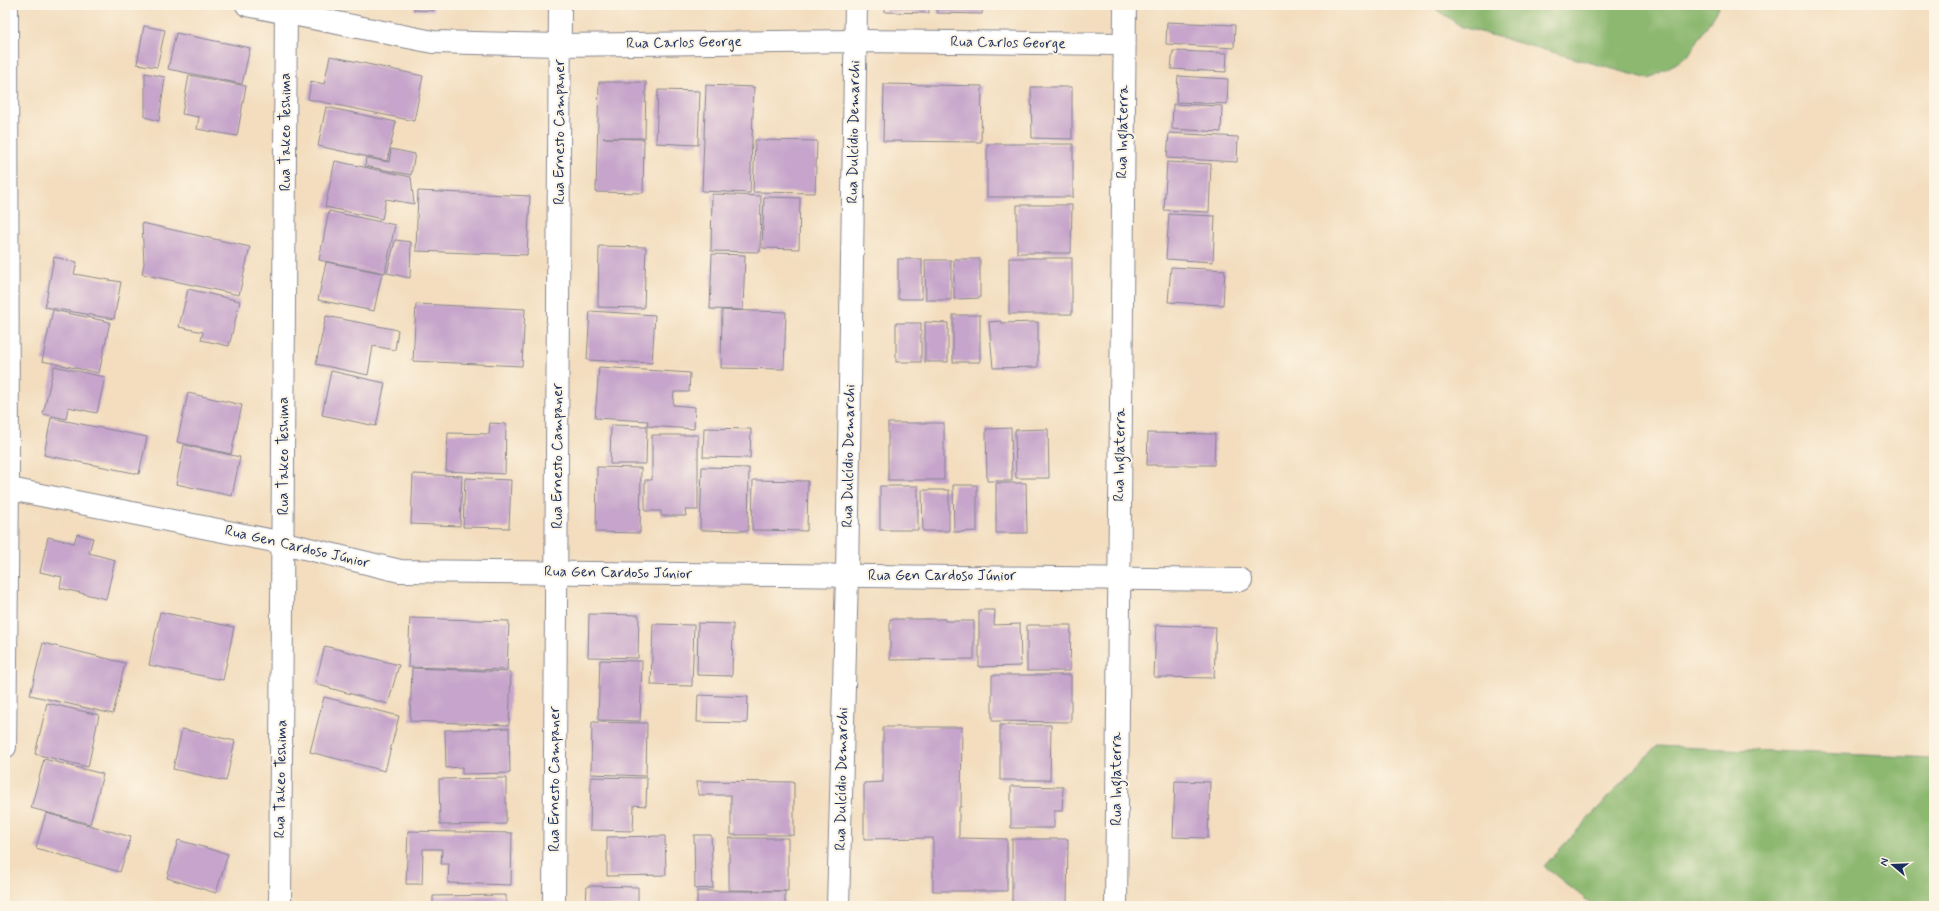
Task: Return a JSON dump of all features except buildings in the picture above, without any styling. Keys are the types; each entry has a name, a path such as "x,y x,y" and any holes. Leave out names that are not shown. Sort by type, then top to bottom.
{"street":[{"path":"5,747 7,5"},
{"name":"Rua Carlos George","path":"247,5 286,9 433,42 560,45 856,41 1124,44"},
{"name":"Rua Ernesto Campaner","path":"554,906 560,5"},
{"name":"Rua Dulcídio Demarchi","path":"838,906 846,576 856,5"},
{"name":"Rua Inglaterra","path":"1116,906 1125,5"},
{"name":"Rua Takeo Teshima","path":"280,906 284,542 286,9"},
{"name":"Rua Gen Cardoso Júnior","path":"6,488 284,542 400,571 1240,580"}],"green space":[{"path":"1430,5 1720,5 1688,56 1649,79 1462,27"},
{"path":"1656,746 1934,758 1934,906 1594,906 1544,866"}]}
